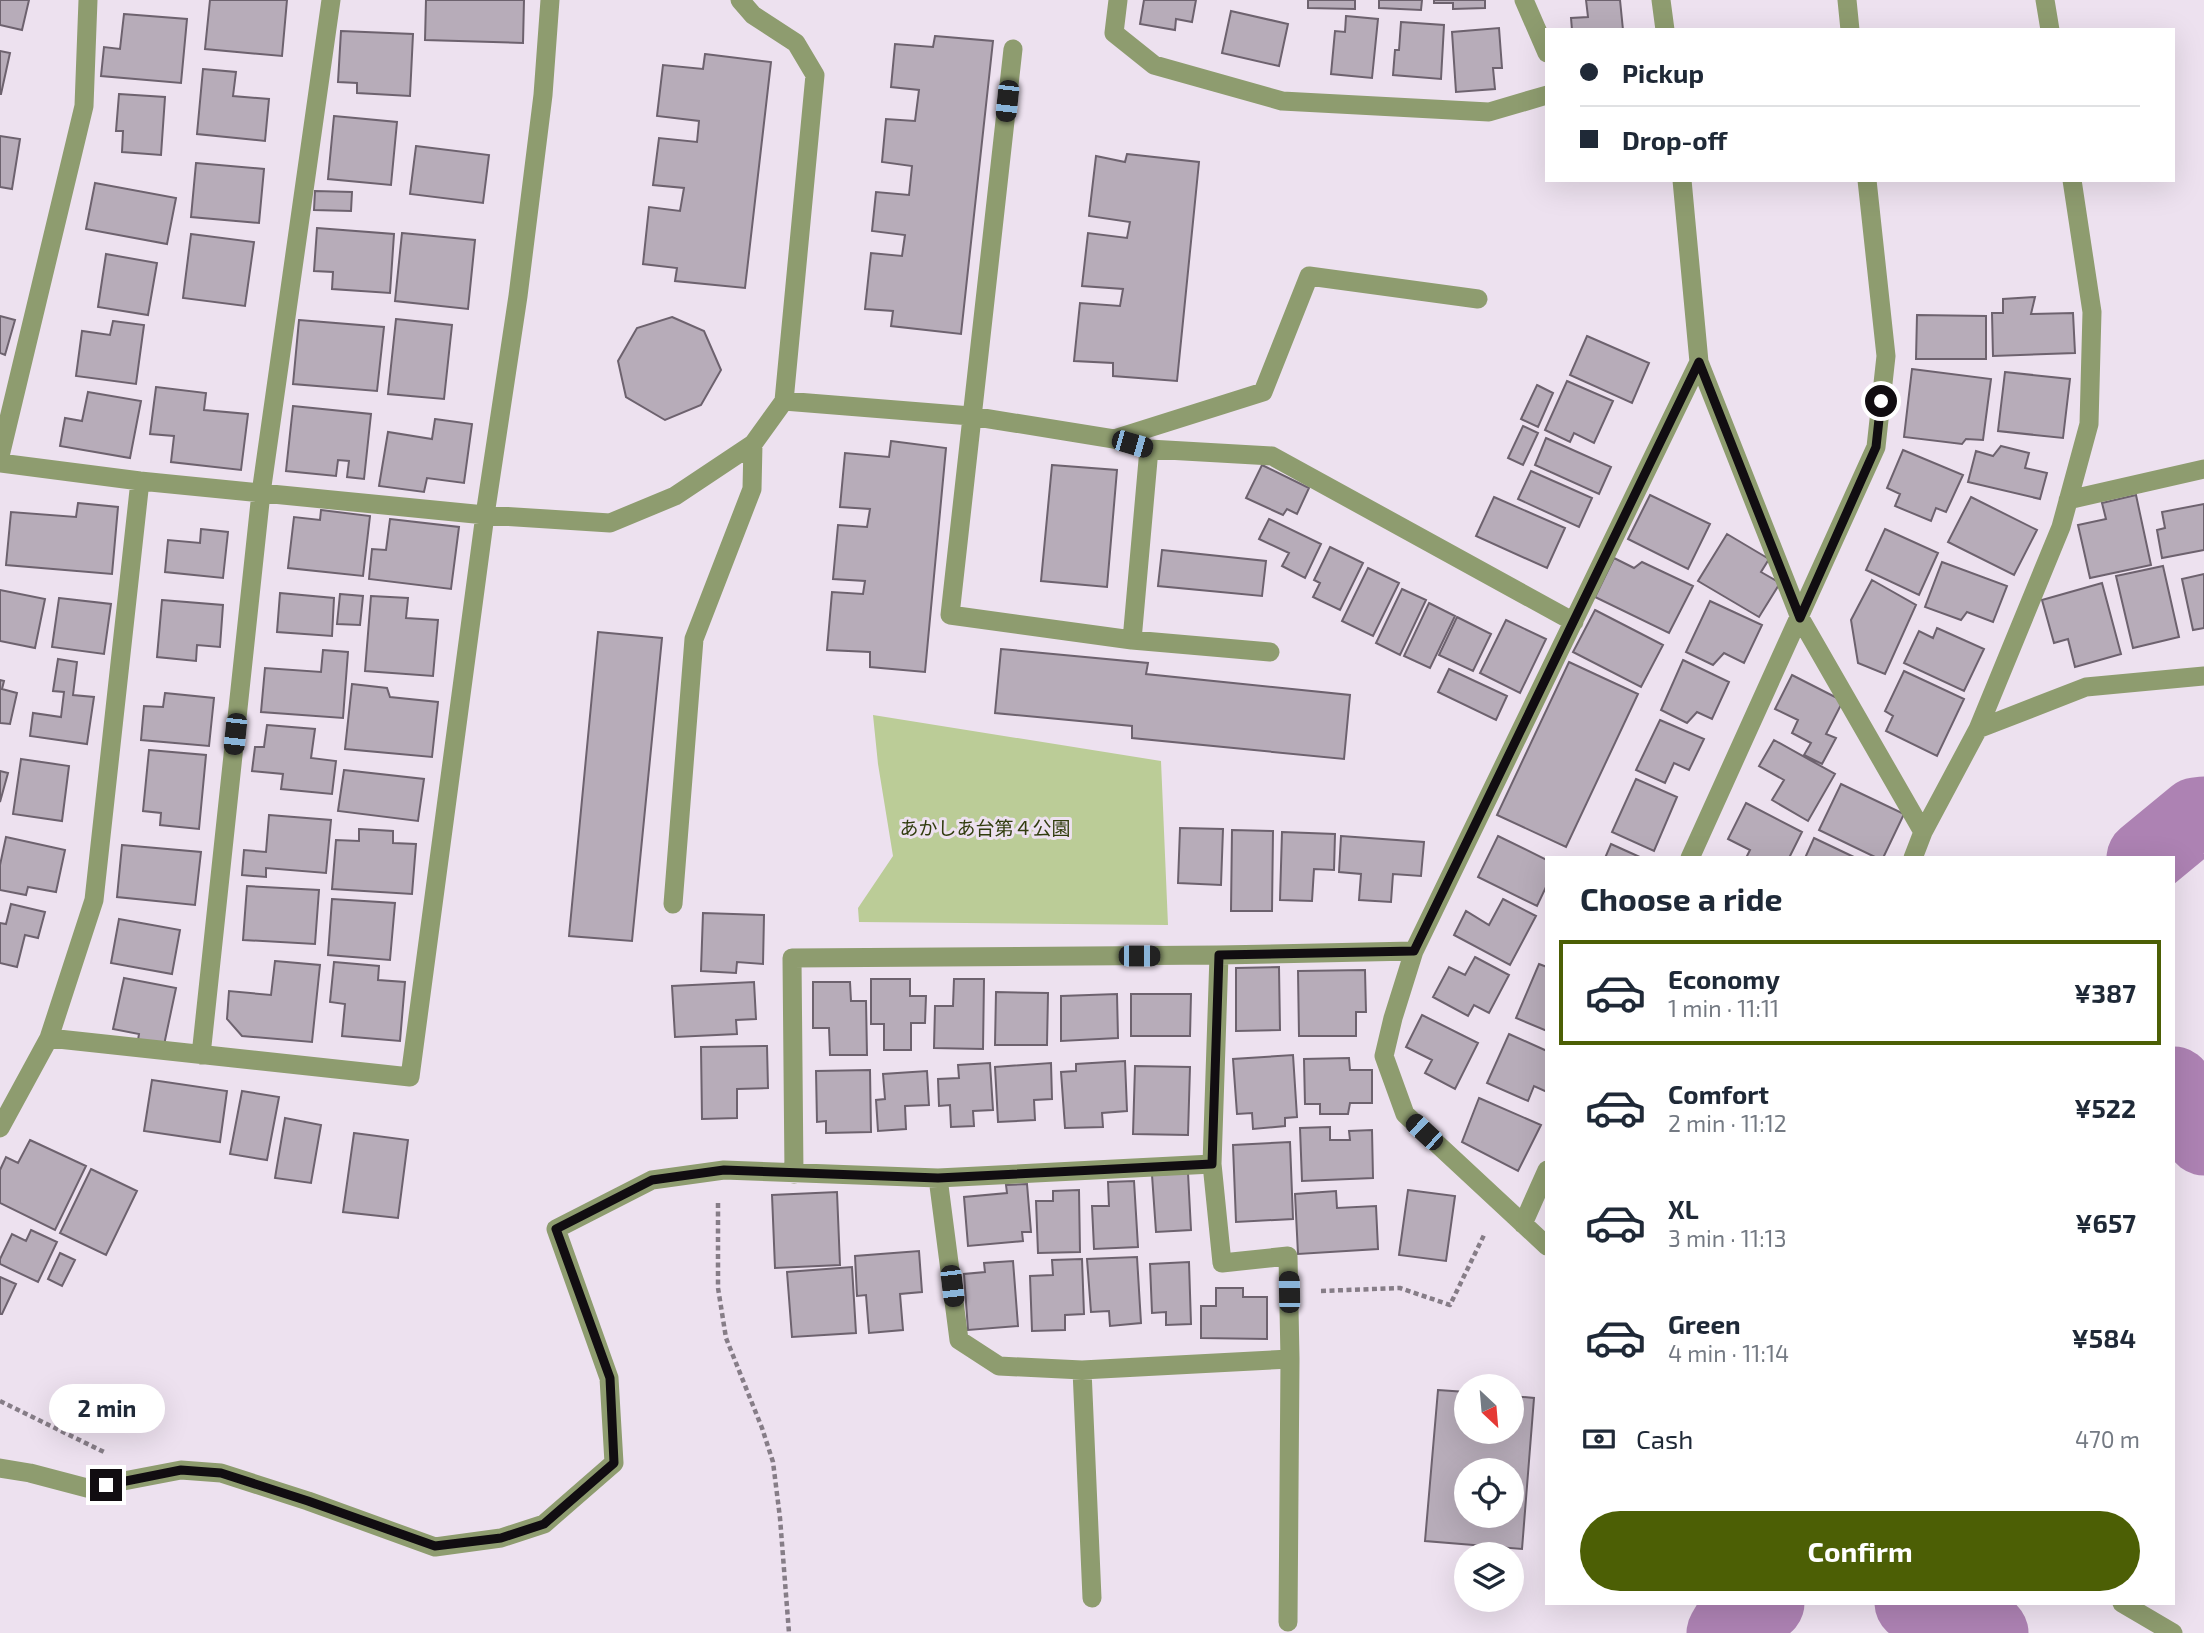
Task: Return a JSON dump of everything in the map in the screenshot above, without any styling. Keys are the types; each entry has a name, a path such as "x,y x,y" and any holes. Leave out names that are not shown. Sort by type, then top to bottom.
{"street":[{"path":"0,456 83,106 88,0"},
{"path":"201,1055 261,493 331,0"},
{"path":"50,1038 410,1077 485,515 518,296 543,95 550,0"},
{"path":"0,463 261,493 485,515 610,523 675,496 753,444 784,401 815,75 796,43 753,15 740,0"},
{"path":"1118,0 1114,33 1154,65 1282,101 1489,112 1545,96"},
{"path":"1524,0 1545,48"},
{"path":"1661,0 1665,28"},
{"path":"1847,0 1850,28"},
{"path":"2045,0 2050,28"},
{"path":"1013,49 950,615 1132,639 1270,652"},
{"path":"1682,182 1699,362 1800,618 1923,832"},
{"path":"1691,856 1876,447 1886,356 1867,182"},
{"path":"1914,856 1923,832 1978,729 2060,527 2089,424 2092,312 2072,182"},
{"path":"1114,439 1264,393 1310,276 1478,299"},
{"path":"1545,1244 1405,1114 1384,1056 1414,951 1699,362"},
{"path":"784,401 971,416 1114,439 1149,449 1272,456 1574,622"},
{"path":"673,904 694,639 752,489 753,444"},
{"path":"1132,639 1149,449"},
{"path":"2068,500 2204,469"},
{"path":"0,1128 50,1038 94,900 140,481"},
{"path":"1978,729 2086,687 2204,676"},
{"path":"794,1174 792,957 1219,955 1414,951"},
{"path":"1219,955 1212,1164 1222,1262 1288,1256 1288,1622"},
{"path":"0,1468 87,1488 181,1470 221,1473 435,1546 501,1538 544,1524 614,1463 610,1378 556,1229 652,1180 718,1171 938,1178 1212,1164"},
{"path":"1522,1224 1545,1174"},
{"path":"938,1178 958,1340 999,1366 1082,1370 1290,1359"},
{"path":"1082,1370 1092,1598"},
{"path":"2125,1605 2173,1633"}],"path":[{"path":"718,1171 718,1288 726,1338 773,1462 789,1633"},
{"path":"1289,1292 1400,1288 1450,1305 1500,1203"},
{"path":"0,1401 129,1464 142,1477"}],"green space":[{"name":"あかしあ台第４公園","path":"873,715 1161,761 1168,925 859,922 858,908 893,856"}],"building":[{"path":"0,0 29,0 22,30 0,25"},
{"path":"210,0 287,0 282,56 205,49"},
{"path":"426,0 524,0 523,43 425,40"},
{"path":"1144,0 1196,0 1192,22 1176,19 1175,30 1140,24"},
{"path":"1308,0 1355,0 1355,9 1308,8"},
{"path":"1379,0 1422,0 1421,10 1379,8"},
{"path":"1434,0 1485,0 1485,8 1453,9 1453,3 1434,3"},
{"path":"1586,0 1620,0 1623,28 1572,28 1571,18 1588,17"},
{"path":"1231,11 1288,24 1279,66 1222,53"},
{"path":"124,14 187,19 181,83 101,76 104,47 120,49"},
{"path":"1346,16 1378,19 1372,78 1331,74 1335,31 1345,32"},
{"path":"1401,22 1444,25 1441,79 1393,75 1395,50 1399,50"},
{"path":"1499,28 1502,68 1493,68 1495,89 1456,92 1452,32"},
{"path":"341,31 413,34 410,96 357,93 357,83 338,82"},
{"path":"935,36 993,41 961,334 891,326 893,311 865,309 871,253 902,256 905,235 872,231 876,192 909,195 912,166 882,162 886,119 915,121 919,90 891,87 895,44 933,47"},
{"path":"0,51 10,53 1,94 0,94"},
{"path":"705,54 771,62 745,288 675,281 677,268 643,264 649,207 680,211 684,188 653,185 659,138 697,142 699,121 657,116 663,65 703,69"},
{"path":"203,69 236,72 233,96 269,99 265,141 197,134"},
{"path":"119,94 165,97 161,155 122,152 123,131 116,131"},
{"path":"334,116 397,122 391,185 328,179"},
{"path":"0,136 20,139 12,189 0,187"},
{"path":"416,146 489,155 483,203 410,194"},
{"path":"1127,154 1199,162 1177,381 1113,376 1113,363 1074,361 1080,303 1120,306 1123,289 1082,286 1088,233 1127,238 1130,222 1089,216 1096,156 1125,162"},
{"path":"196,163 264,169 259,223 191,217"},
{"path":"95,183 176,198 167,244 86,229"},
{"path":"315,191 352,192 351,211 314,210"},
{"path":"317,228 394,234 390,293 332,289 333,272 314,271"},
{"path":"402,233 475,240 468,309 395,301"},
{"path":"191,234 254,242 245,306 183,298"},
{"path":"106,254 157,263 148,315 98,307"},
{"path":"2035,297 2031,314 2073,313 2075,353 1993,356 1992,313 2003,313 2003,299"},
{"path":"1917,315 1986,316 1986,359 1916,359"},
{"path":"0,316 15,320 5,355 0,353"},
{"path":"672,317 704,331 721,370 701,405 665,420 626,397 618,361 637,328"},
{"path":"396,319 452,325 444,399 388,394"},
{"path":"299,320 384,327 377,391 293,384"},
{"path":"113,321 144,325 136,384 76,376 82,331 110,335"},
{"path":"1587,336 1649,363 1632,403 1570,375"},
{"path":"1912,369 1991,379 1983,440 1966,439 1962,444 1904,437"},
{"path":"2005,372 2070,379 2063,438 1998,431"},
{"path":"1567,381 1613,401 1594,443 1574,433 1570,442 1545,430"},
{"path":"1537,385 1553,393 1538,427 1521,419"},
{"path":"156,387 206,393 204,410 248,414 241,470 171,462 174,436 150,434"},
{"path":"88,392 141,401 130,458 60,446 65,418 82,421"},
{"path":"293,406 371,414 364,479 347,477 349,461 338,460 336,476 286,471"},
{"path":"435,419 472,424 464,483 427,478 424,492 379,486 388,432 432,439"},
{"path":"1523,426 1538,433 1523,465 1508,458"},
{"path":"1546,438 1611,467 1599,494 1535,465"},
{"path":"891,441 946,448 925,672 870,667 870,652 827,650 832,592 863,594 865,581 833,579 838,525 867,527 870,509 840,507 845,453 889,457"},
{"path":"2001,446 2029,453 2025,468 2047,473 2040,499 1968,482 1976,451 1993,456"},
{"path":"1903,450 1963,475 1946,512 1936,508 1931,521 1895,506 1900,494 1887,488"},
{"path":"1052,465 1117,470 1107,587 1041,581"},
{"path":"1262,465 1309,488 1297,514 1287,509 1283,515 1246,498"},
{"path":"1531,471 1592,498 1579,527 1518,499"},
{"path":"1650,495 1710,524 1688,569 1628,539"},
{"path":"2136,495 2151,565 2090,578 2078,525 2106,519 2102,503"},
{"path":"1494,497 1565,528 1547,568 1476,536"},
{"path":"1971,497 2037,530 2014,575 1948,542"},
{"path":"78,503 118,507 112,574 6,565 11,512 76,517"},
{"path":"2204,504 2204,550 2162,558 2157,530 2165,528 2162,512"},
{"path":"321,510 370,516 363,576 288,568 294,517 320,520"},
{"path":"390,519 459,527 451,589 369,579 372,549 386,550"},
{"path":"1269,519 1321,544 1305,578 1282,566 1289,553 1259,539"},
{"path":"201,529 228,532 223,578 165,572 168,540 200,543"},
{"path":"1885,529 1938,553 1919,595 1866,570"},
{"path":"1727,534 1769,559 1761,572 1780,583 1759,617 1698,581"},
{"path":"1330,547 1363,563 1340,610 1313,597 1320,583 1314,580"},
{"path":"1162,550 1266,561 1262,596 1158,586"},
{"path":"1614,558 1634,568 1642,562 1693,586 1669,633 1595,597"},
{"path":"1942,562 2007,586 1993,622 1967,612 1961,620 1925,607"},
{"path":"2163,566 2179,637 2133,648 2116,576"},
{"path":"1368,568 1399,583 1373,636 1342,621"},
{"path":"2204,574 2204,628 2193,630 2182,579"},
{"path":"1872,580 1916,605 1885,674 1858,663 1851,620"},
{"path":"2102,583 2121,654 2075,667 2068,639 2054,643 2042,600"},
{"path":"1402,589 1426,600 1400,655 1376,643"},
{"path":"0,590 45,599 35,648 0,641"},
{"path":"280,593 334,598 332,636 277,632"},
{"path":"340,594 363,596 360,625 337,624"},
{"path":"371,596 408,598 406,618 438,620 433,676 365,671"},
{"path":"59,598 111,604 104,654 52,647"},
{"path":"162,600 223,605 220,647 197,645 196,661 157,657"},
{"path":"1710,601 1762,625 1744,663 1724,653 1713,665 1686,652"},
{"path":"1429,603 1455,616 1430,668 1404,656"},
{"path":"1595,610 1663,645 1641,687 1573,652"},
{"path":"1457,617 1491,634 1473,671 1439,655"},
{"path":"1506,620 1546,639 1520,693 1480,673"},
{"path":"1937,628 1984,649 1964,691 1904,663 1919,631 1933,638"},
{"path":"598,632 662,638 632,941 569,936"},
{"path":"1001,649 1148,663 1146,674 1350,695 1344,759 1132,738 1132,726 995,713"},
{"path":"323,650 348,652 343,718 261,712 265,668 321,672"},
{"path":"58,659 77,662 73,695 94,697 87,744 30,736 33,713 61,717 64,692 53,691"},
{"path":"1683,660 1729,682 1712,719 1697,712 1687,723 1661,710"},
{"path":"1569,662 1638,694 1566,847 1497,815"},
{"path":"1449,669 1507,696 1496,720 1438,692"},
{"path":"1904,671 1964,699 1937,756 1886,731 1893,716 1885,711"},
{"path":"1792,675 1843,701 1826,734 1836,738 1822,764 1804,755 1811,743 1792,733 1798,720 1775,709"},
{"path":"0,680 4,681 2,689 17,693 10,724 0,723"},
{"path":"352,684 387,688 390,697 438,702 432,757 345,749"},
{"path":"165,693 214,698 209,746 141,740 144,706 163,707"},
{"path":"1660,720 1704,739 1689,770 1674,763 1665,783 1636,770"},
{"path":"267,725 315,729 311,758 336,761 332,794 281,789 283,774 252,771 255,747 264,747"},
{"path":"1774,740 1835,774 1808,821 1772,800 1784,780 1759,766"},
{"path":"149,750 206,755 199,829 160,825 161,813 143,811"},
{"path":"21,759 69,766 62,821 13,814"},
{"path":"344,770 424,779 418,821 338,811"},
{"path":"0,771 8,773 0,802"},
{"path":"1636,779 1677,797 1654,851 1612,832"},
{"path":"1841,784 1904,814 1884,856 1873,856 1819,830"},
{"path":"1746,803 1802,832 1790,856 1747,856 1750,850 1728,839"},
{"path":"269,815 331,820 326,873 266,868 266,877 242,875 244,850 266,852"},
{"path":"1180,828 1223,829 1221,885 1178,883"},
{"path":"359,829 393,831 393,843 416,844 412,894 332,889 336,840 359,841"},
{"path":"1232,830 1273,831 1272,911 1231,911"},
{"path":"1282,832 1335,834 1334,870 1314,869 1312,901 1280,900"},
{"path":"1341,836 1424,842 1421,876 1393,874 1391,902 1359,900 1361,874 1339,872"},
{"path":"1498,836 1545,859 1545,889 1537,906 1478,877"},
{"path":"6,837 65,850 56,892 28,887 26,895 0,890 0,865"},
{"path":"1814,838 1852,856 1806,856"},
{"path":"1611,844 1638,856 1606,856"},
{"path":"122,845 201,852 195,905 117,897"},
{"path":"247,886 319,890 315,944 243,940"},
{"path":"332,899 395,903 390,960 328,955"},
{"path":"1503,899 1536,916 1510,965 1454,935 1466,911 1489,925"},
{"path":"11,904 45,912 38,938 25,935 17,967 0,963 0,923 6,924"},
{"path":"703,913 764,915 763,964 737,962 736,973 701,971"},
{"path":"119,919 180,930 172,974 111,963"},
{"path":"1475,957 1509,975 1489,1013 1474,1005 1468,1016 1433,997 1449,967 1465,975"},
{"path":"275,961 320,965 312,1042 242,1036 227,1019 229,991 271,995"},
{"path":"334,962 379,966 378,980 405,982 400,1041 342,1036 345,1004 330,1002"},
{"path":"1539,964 1545,966 1545,1030 1516,1018"},
{"path":"1279,967 1280,1030 1236,1031 1236,968"},
{"path":"1365,970 1366,1012 1356,1012 1356,1036 1299,1036 1298,971"},
{"path":"124,978 176,988 164,1045 138,1040 139,1034 113,1029"},
{"path":"871,979 910,979 910,996 926,996 925,1023 911,1023 911,1050 884,1050 884,1024 871,1024"},
{"path":"954,979 984,979 983,1049 934,1048 935,1006 953,1006"},
{"path":"754,982 756,1019 736,1020 737,1034 675,1037 672,986"},
{"path":"813,982 850,982 851,1001 866,1001 867,1055 830,1055 829,1028 813,1028"},
{"path":"996,992 1048,993 1047,1045 995,1045"},
{"path":"1117,994 1118,1038 1061,1041 1061,996"},
{"path":"1131,994 1191,994 1190,1036 1131,1036"},
{"path":"1422,1015 1478,1043 1455,1089 1425,1073 1432,1060 1406,1047"},
{"path":"1509,1034 1545,1050 1545,1091 1534,1086 1528,1101 1487,1083"},
{"path":"767,1046 768,1088 737,1089 737,1118 702,1119 701,1047"},
{"path":"1293,1055 1297,1117 1285,1118 1285,1126 1253,1129 1252,1113 1237,1114 1233,1059"},
{"path":"1349,1058 1350,1070 1372,1070 1372,1103 1350,1103 1348,1114 1320,1114 1320,1104 1305,1104 1304,1059"},
{"path":"1125,1061 1127,1111 1102,1113 1103,1127 1065,1128 1061,1072 1076,1071 1076,1064"},
{"path":"990,1063 993,1110 973,1111 974,1126 951,1127 950,1105 939,1106 938,1079 959,1078 958,1065"},
{"path":"1051,1063 1052,1099 1034,1100 1035,1120 998,1122 995,1067"},
{"path":"1135,1066 1190,1067 1188,1135 1133,1134"},
{"path":"870,1070 871,1132 826,1133 826,1121 817,1122 816,1071"},
{"path":"927,1071 929,1105 905,1106 906,1129 878,1131 876,1100 885,1099 883,1074"},
{"path":"152,1080 227,1091 220,1142 144,1131"},
{"path":"242,1091 279,1097 267,1160 230,1154"},
{"path":"1479,1098 1541,1125 1518,1171 1462,1142"},
{"path":"285,1118 321,1125 311,1183 275,1178"},
{"path":"1330,1127 1330,1140 1350,1140 1349,1131 1372,1130 1373,1178 1302,1181 1300,1128"},
{"path":"354,1133 408,1140 398,1218 343,1212"},
{"path":"30,1140 86,1166 55,1230 0,1203 0,1170 6,1157 18,1163"},
{"path":"1290,1142 1293,1219 1236,1222 1233,1145"},
{"path":"91,1169 137,1191 106,1255 60,1233"},
{"path":"1188,1173 1191,1230 1156,1232 1152,1175"},
{"path":"1134,1181 1138,1247 1094,1249 1092,1206 1109,1206 1108,1182"},
{"path":"1027,1184 1031,1232 1022,1232 1023,1241 968,1246 964,1197 1007,1193 1006,1185"},
{"path":"1079,1190 1080,1252 1038,1253 1036,1201 1053,1201 1053,1191"},
{"path":"1408,1190 1455,1196 1446,1261 1399,1255"},
{"path":"1336,1191 1337,1208 1376,1206 1378,1249 1298,1254 1295,1194"},
{"path":"837,1192 840,1265 775,1268 772,1195"},
{"path":"31,1230 57,1242 38,1282 0,1264 12,1234 26,1241"},
{"path":"919,1251 922,1292 900,1294 903,1330 869,1333 866,1295 857,1296 855,1256"},
{"path":"60,1253 75,1260 62,1286 48,1279"},
{"path":"1137,1257 1141,1323 1110,1326 1109,1311 1091,1312 1087,1259"},
{"path":"1082,1259 1084,1314 1065,1315 1065,1330 1032,1331 1030,1276 1053,1275 1052,1260"},
{"path":"1013,1261 1018,1326 968,1330 964,1274 985,1272 984,1263"},
{"path":"1189,1262 1191,1324 1166,1325 1166,1312 1152,1313 1150,1264"},
{"path":"852,1267 856,1333 792,1337 787,1272"},
{"path":"0,1277 16,1284 2,1314 0,1314"},
{"path":"1216,1288 1243,1288 1243,1297 1267,1297 1267,1339 1201,1338 1201,1306 1216,1306"},
{"path":"1438,1390 1454,1391 1454,1444 1524,1444 1524,1397 1534,1398 1524,1524 1524,1458 1454,1458 1454,1528 1524,1528 1523,1542 1425,1541"}],"waterway":[{"path":"2147,856 2196,816 2204,815"},
{"path":"2175,1087 2204,1137"},
{"path":"1725,1633 1732,1621 1762,1605"},
{"path":"1919,1605 1990,1633"}],"route":[{"path":"106,1485 181,1470 221,1473 435,1546 501,1538 544,1524 614,1463 610,1378 556,1229 652,1180 724,1170 938,1178 1212,1164 1219,955 1414,951 1699,362 1800,618 1876,447 1881,401"}]}
